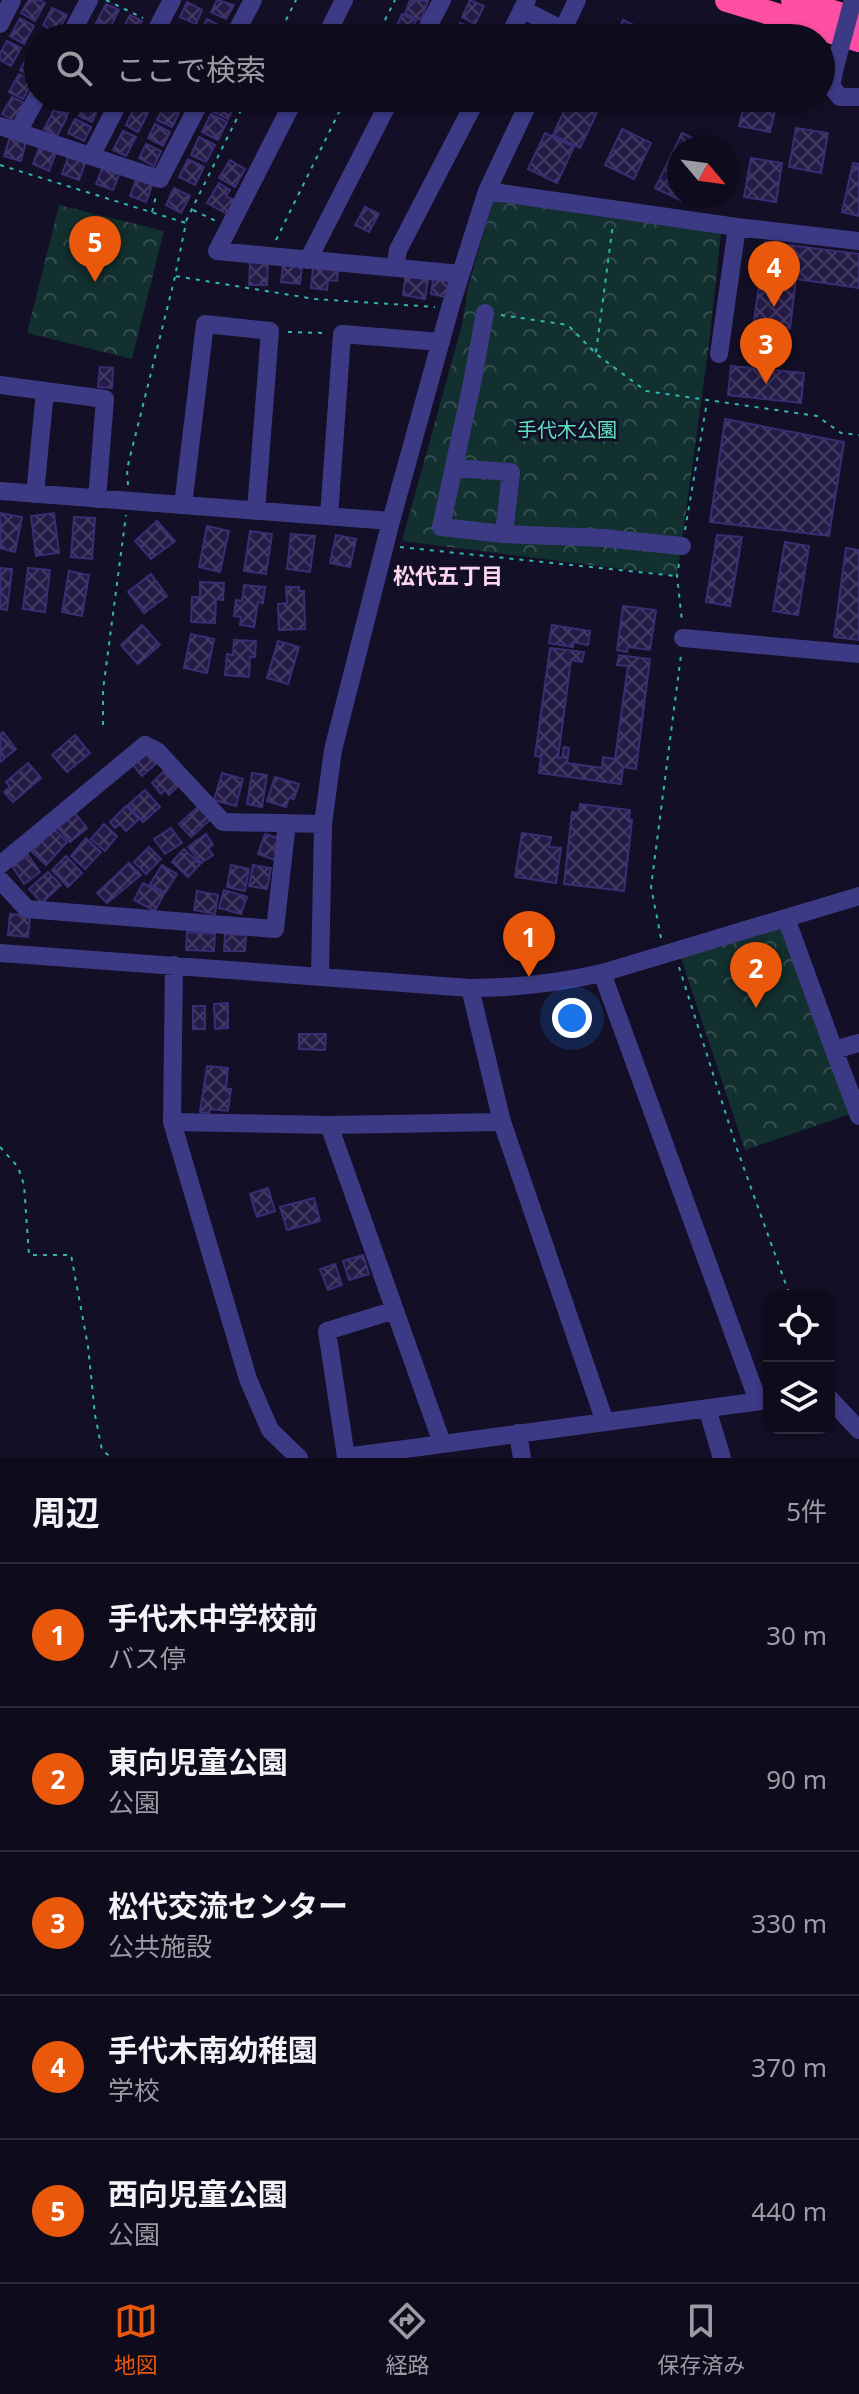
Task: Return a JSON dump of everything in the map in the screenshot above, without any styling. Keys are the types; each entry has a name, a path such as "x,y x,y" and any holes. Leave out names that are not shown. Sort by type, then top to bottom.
{"highway":[{"path":"727,0 852,15"},
{"path":"793,0 852,15"}],"street":[{"path":"0,24 12,0"},
{"path":"76,24 89,0"},
{"path":"159,24 172,0"},
{"path":"240,24 253,0"},
{"path":"332,24 344,0"},
{"path":"429,24 442,0"},
{"path":"566,24 577,0"},
{"path":"515,24 525,5 549,24"},
{"path":"835,67 852,15"},
{"path":"835,91 840,97 859,97"},
{"path":"24,111 9,129 160,179 195,112"},
{"path":"91,156 114,112"},
{"path":"288,112 217,251 461,274"},
{"path":"308,260 384,112"},
{"path":"395,268 398,250 470,112"},
{"path":"320,975 323,824 333,750 391,521 450,308 487,191 524,112"},
{"path":"487,191 859,241"},
{"path":"719,354 737,227"},
{"path":"485,313 441,527 682,546"},
{"path":"183,505 205,324 270,331 256,511"},
{"path":"329,516 342,334 441,342"},
{"path":"0,385 105,399 97,499"},
{"path":"35,494 45,391"},
{"path":"454,468 511,472 504,534"},
{"path":"0,491 391,521"},
{"path":"683,638 859,654"},
{"path":"0,865 145,745 157,751 223,822 323,824"},
{"path":"0,880 27,909 275,929 287,823"},
{"path":"0,953 470,988 506,988 562,982 602,973 859,896"},
{"path":"786,918 859,1116"},
{"path":"174,965 172,1122 248,1379 270,1430 299,1458"},
{"path":"602,973 763,1397"},
{"path":"470,988 502,1122 605,1422"},
{"path":"834,1050 859,1043"},
{"path":"172,1122 329,1125 502,1122"},
{"path":"329,1125 442,1443"},
{"path":"395,1310 327,1331 346,1457 763,1400"},
{"path":"835,1405 859,1430"},
{"path":"707,1408 722,1458"},
{"path":"518,1433 522,1458"}],"path":[{"path":"284,24 296,0"},
{"path":"383,24 395,0"},
{"path":"240,112 186,223 175,276 315,299 450,308"},
{"path":"268,256 339,112"},
{"path":"453,112 466,119"},
{"path":"0,165 186,223"},
{"path":"152,212 160,179"},
{"path":"596,354 615,208"},
{"path":"192,209 230,227"},
{"path":"485,313 568,325 596,354 646,391 817,416 841,433 859,435"},
{"path":"270,331 342,334"},
{"path":"707,401 677,576 683,638 651,887 669,953 708,1052 737,1149 788,1290"},
{"path":"397,546 677,576"},
{"path":"0,1147 18,1167 24,1185 29,1255 71,1255 88,1346 102,1450 112,1458"}],"green space":[{"name":"手代木公園","path":"493,201 722,224 709,345 677,576 402,541"},
{"path":"59,205 164,231 132,359 27,333"},
{"path":"786,923 850,1114 745,1150 681,958"}],"building":[{"path":"29,0 45,3 35,21 21,13"},
{"path":"217,0 234,5 226,19 211,12"},
{"path":"410,0 428,1 421,20 405,14"},
{"path":"470,0 484,6 475,24 462,17"},
{"path":"187,2 202,10 196,24 180,17"},
{"path":"106,4 119,10 112,24 97,21"},
{"path":"52,8 67,15 62,24 44,24"},
{"path":"402,14 416,21 414,24 398,24"},
{"path":"130,15 142,21 141,24 126,24"},
{"path":"20,18 30,24 24,24 24,44 10,36"},
{"path":"7,41 21,48 11,66 0,60 0,53"},
{"path":"19,74 24,76 23,99 9,92"},
{"path":"12,97 24,103 16,122 2,114"},
{"path":"53,112 67,117 57,136 44,129"},
{"path":"81,112 96,112 92,122 79,116"},
{"path":"132,112 148,113 138,132 126,125"},
{"path":"161,112 179,113 172,127 157,120"},
{"path":"214,112 232,112 228,119"},
{"path":"564,112 597,112 580,148 553,135"},
{"path":"742,112 775,112 770,132 739,126"},
{"path":"211,114 227,122 218,140 202,132"},
{"path":"75,119 91,127 84,141 68,133"},
{"path":"155,124 170,132 163,146 148,138"},
{"path":"796,128 828,133 821,173 789,167"},
{"path":"622,129 651,143 634,179 605,165"},
{"path":"123,131 136,137 126,156 113,150"},
{"path":"545,133 574,147 557,183 528,169"},
{"path":"10,137 26,142 21,161 4,156"},
{"path":"199,137 215,145 206,162 191,155"},
{"path":"146,144 161,151 154,166 139,158"},
{"path":"40,146 56,152 49,171 33,164"},
{"path":"69,155 86,161 79,180 62,174"},
{"path":"751,158 782,163 776,202 744,197"},
{"path":"188,159 204,167 195,185 179,177"},
{"path":"230,160 245,169 235,187 219,178"},
{"path":"853,163 859,164 859,216 842,212"},
{"path":"667,164 667,194 655,188"},
{"path":"103,166 120,172 113,190 96,184"},
{"path":"137,177 153,183 146,202 130,196"},
{"path":"219,183 230,190 226,196 238,202 230,216 207,203"},
{"path":"174,188 190,196 181,213 166,205"},
{"path":"365,207 379,214 369,232 355,225"},
{"path":"765,242 859,254 859,288 796,279 790,328 771,325 769,337 752,335"},
{"path":"250,262 268,262 267,285 249,285"},
{"path":"283,265 302,267 300,284 281,282"},
{"path":"313,267 338,270 337,281 328,280 327,290 311,288"},
{"path":"406,271 429,275 425,299 403,295"},
{"path":"434,273 450,276 446,297 431,294"},
{"path":"731,366 804,373 801,403 728,395"},
{"path":"100,367 113,368 112,388 98,387"},
{"path":"725,419 844,442 829,536 710,522"},
{"path":"0,513 22,517 15,552 0,548"},
{"path":"54,513 59,553 36,556 31,516"},
{"path":"74,517 95,518 92,559 71,557"},
{"path":"157,521 175,541 151,559 135,541"},
{"path":"207,526 229,531 220,572 199,567"},
{"path":"250,531 272,534 266,574 244,571"},
{"path":"291,534 315,536 310,572 287,569"},
{"path":"336,535 356,539 350,567 330,563"},
{"path":"717,535 742,537 730,606 706,602"},
{"path":"785,542 809,546 798,615 773,611"},
{"path":"846,548 859,550 859,640 834,637"},
{"path":"0,568 12,569 7,610 0,609"},
{"path":"28,568 50,570 45,612 23,609"},
{"path":"69,571 89,575 82,616 62,612"},
{"path":"151,574 167,596 144,613 128,592"},
{"path":"200,582 224,583 223,600 216,599 215,623 191,622 192,597 200,597"},
{"path":"244,585 265,587 263,603 258,602 254,627 240,625 241,617 234,616 236,600 242,601"},
{"path":"286,587 299,587 299,591 304,591 305,629 279,630 278,604 287,603"},
{"path":"623,606 656,610 650,650 628,647 627,652 617,650"},
{"path":"142,625 160,645 138,664 121,645"},
{"path":"552,625 590,631 588,645 573,642 573,647 549,643"},
{"path":"191,634 214,639 207,673 184,668"},
{"path":"234,640 256,641 255,657 250,657 249,677 225,675 227,654 233,655"},
{"path":"278,641 299,647 288,684 267,678"},
{"path":"550,648 584,652 582,662 571,660 558,758 562,758 564,747 569,748 567,763 602,768 603,757 615,759 628,666 617,665 619,655 650,659 636,769 623,767 621,784 539,773 541,757 535,756"},
{"path":"3,732 16,749 0,762 0,735"},
{"path":"75,735 90,753 67,772 52,755"},
{"path":"151,749 160,760 142,776 133,765"},
{"path":"28,763 41,778 13,802 4,792 10,787 6,782"},
{"path":"166,769 180,784 169,795 165,790 161,794 152,783"},
{"path":"222,773 243,779 236,806 214,800"},
{"path":"252,773 267,775 262,807 247,804"},
{"path":"275,777 299,784 294,799 289,798 286,807 267,801"},
{"path":"145,790 160,807 143,822 128,805"},
{"path":"580,804 630,810 629,819 632,820 624,891 564,884 572,812 579,813"},
{"path":"126,806 139,819 126,831 120,824 115,828 110,822"},
{"path":"199,806 210,820 191,837 179,824"},
{"path":"75,813 87,828 70,842 57,827"},
{"path":"104,824 117,836 105,851 91,839"},
{"path":"171,828 182,843 165,854 154,839"},
{"path":"54,829 67,842 46,865 32,852"},
{"path":"522,833 551,837 549,847 561,848 556,883 515,877"},
{"path":"206,834 213,845 208,848 213,855 201,863 188,847"},
{"path":"265,834 284,840 277,861 258,854"},
{"path":"86,838 101,852 85,869 71,856"},
{"path":"149,847 161,859 146,874 134,862"},
{"path":"184,849 200,864 188,877 172,862"},
{"path":"28,855 40,872 24,884 12,866"},
{"path":"66,856 82,873 68,887 52,870"},
{"path":"129,863 141,875 107,903 97,893"},
{"path":"162,865 177,874 165,893 150,884"},
{"path":"231,865 249,869 245,891 227,887"},
{"path":"253,865 271,868 267,889 249,886"},
{"path":"48,872 61,885 42,903 29,889"},
{"path":"143,883 164,894 155,911 134,900"},
{"path":"224,890 247,897 241,914 219,908"},
{"path":"197,891 218,895 215,914 194,910"},
{"path":"10,914 30,916 28,937 8,935"},
{"path":"187,932 215,934 214,951 186,950"},
{"path":"225,934 246,935 245,951 224,951"},
{"path":"228,1003 228,1028 215,1029 214,1004"},
{"path":"193,1006 205,1006 205,1029 193,1029"},
{"path":"299,1034 326,1034 325,1050 299,1049"},
{"path":"207,1066 228,1068 226,1089 231,1089 228,1111 210,1109 209,1113 200,1112"},
{"path":"268,1188 275,1211 257,1217 250,1194"},
{"path":"314,1198 320,1221 287,1230 280,1207"},
{"path":"363,1255 369,1274 349,1280 343,1261"},
{"path":"335,1264 342,1285 328,1290 320,1269"}],"place":[{"name":"西向児童公園","path":"95,282"},
{"name":"手代木南幼稚園","path":"774,307"},
{"name":"松代交流センター","path":"766,384"},
{"name":"手代木中学校前","path":"529,977"},
{"name":"東向児童公園","path":"756,1008"}],"district":[{"name":"松代五丁目","path":"448,576"}]}
